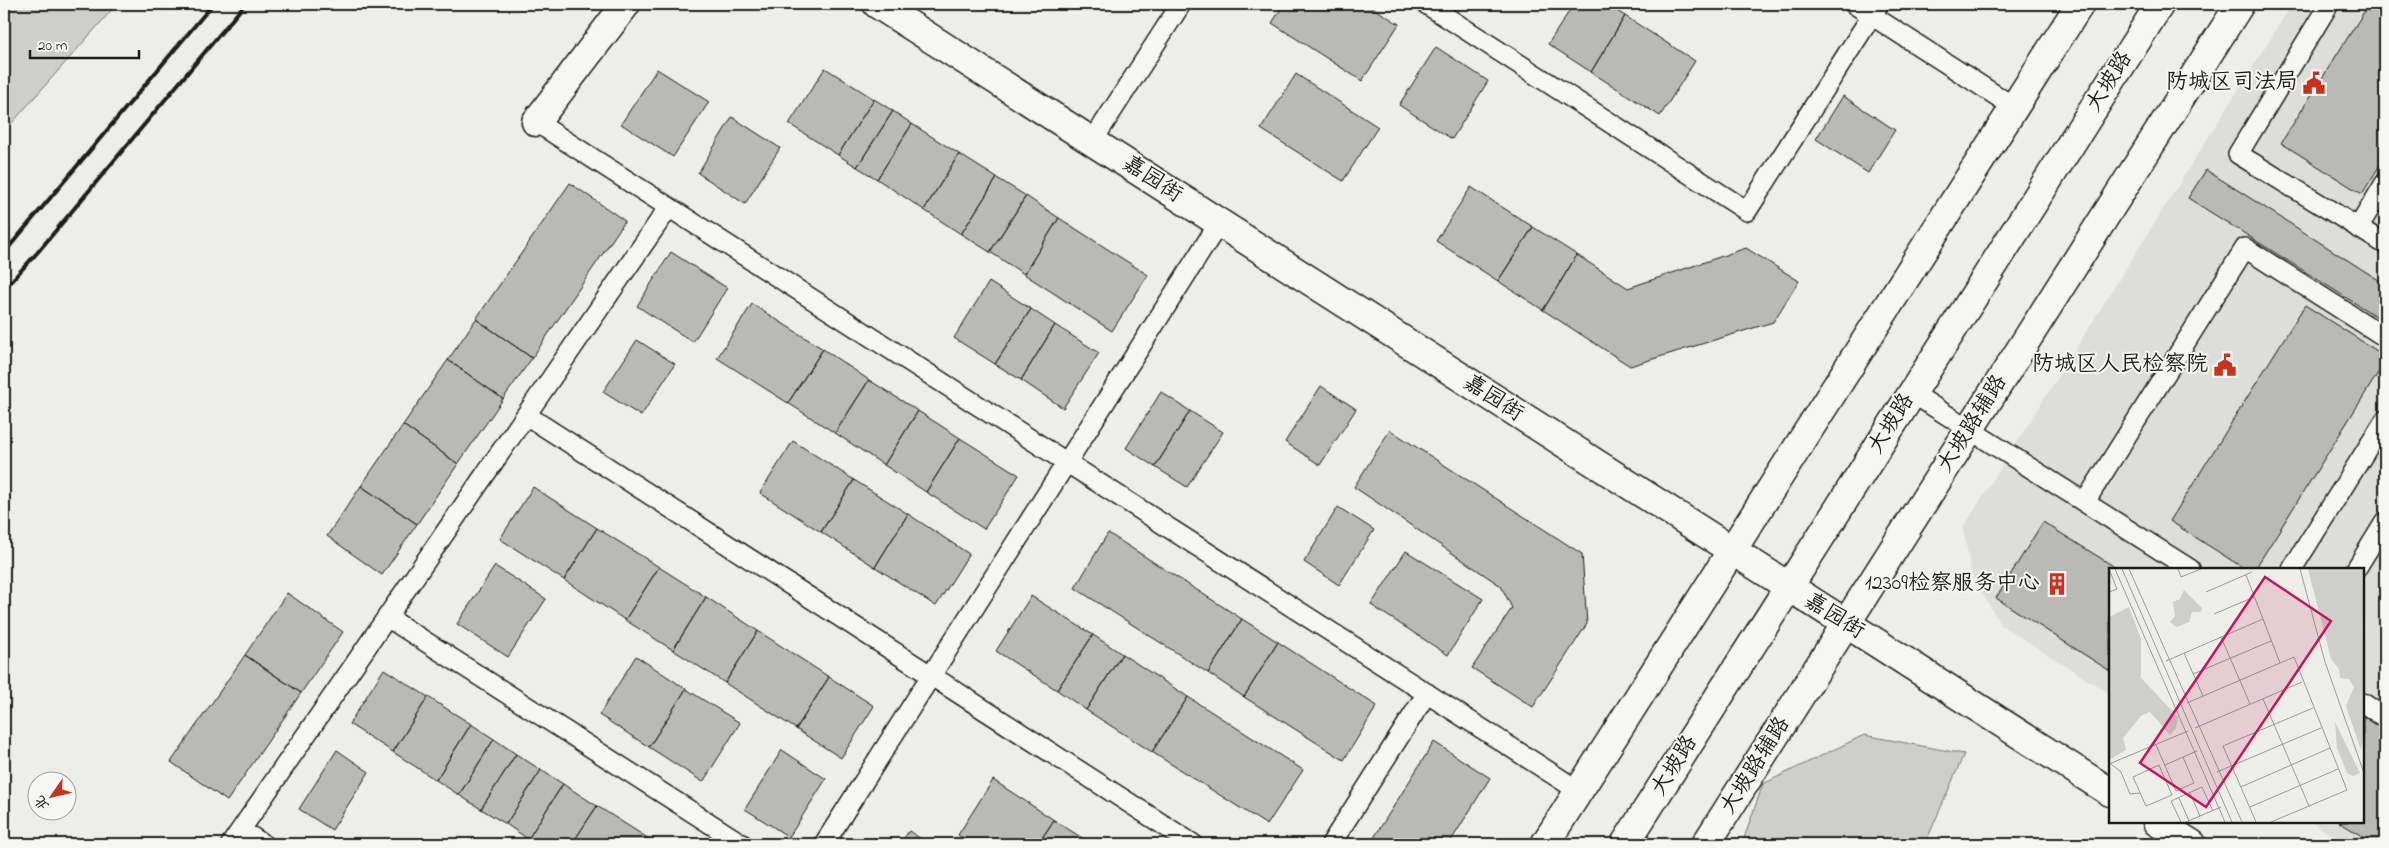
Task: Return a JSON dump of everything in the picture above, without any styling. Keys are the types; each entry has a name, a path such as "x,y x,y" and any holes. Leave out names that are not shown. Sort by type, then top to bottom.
{"street":[{"path":"536,122 626,4"},
{"name":"嘉园街","path":"877,4 1845,625 2109,791"},
{"path":"1545,844 2080,4"},
{"name":"大坡路","path":"1625,844 2160,4"},
{"name":"大坡路辅路","path":"1706,844 2240,4"},
{"path":"2159,823 2192,844"}],"lane":[{"path":"1092,142 1180,4"},
{"path":"1426,4 1748,210 1876,10"},
{"path":"1854,4 1876,10 2014,107"},
{"path":"2330,4 2238,154 2385,244"},
{"path":"536,122 1579,791"},
{"path":"2358,228 2385,183"},
{"path":"263,844 236,837 669,207"},
{"path":"824,844 1218,223"},
{"path":"2085,502 2245,248 2385,337"},
{"path":"1912,393 2188,568"},
{"path":"526,415 1193,844"},
{"path":"2293,568 2385,420"},
{"path":"2357,568 2385,522"},
{"path":"387,617 742,844"},
{"path":"1331,844 1427,693"},
{"path":"2364,705 2385,718"}],"shaded area":[{"path":"4,4 117,4 4,132"},
{"name":"防城区人民检察院","path":"2292,4 2385,4 2385,844 2347,844 2313,823 2364,823 2364,568 2109,568 2109,693 2001,625 1972,576 1963,528"},
{"path":"1864,735 1964,754 1925,844 1742,844 1763,784"}],"building":[{"path":"1284,4 1367,4 1399,24 1362,81 1272,23"},
{"path":"1574,4 1606,4 1625,16 1591,72 1548,44"},
{"path":"2369,4 2385,4 2385,157 2362,194 2281,143"},
{"path":"1625,16 1695,61 1660,116 1591,72"},
{"path":"1436,47 1488,81 1452,139 1399,105"},
{"path":"825,68 874,99 838,155 789,124"},
{"path":"657,69 709,102 673,157 621,124"},
{"path":"1296,74 1378,127 1343,181 1261,129"},
{"path":"1843,96 1895,130 1868,173 1816,139"},
{"path":"874,99 893,111 857,167 838,155"},
{"path":"893,111 912,124 877,179 857,167"},
{"path":"732,117 780,148 745,204 698,173"},
{"path":"912,124 959,154 924,210 877,179"},
{"path":"959,154 997,178 961,234 924,210"},
{"path":"2206,170 2385,284 2385,322 2188,198"},
{"path":"997,178 1026,196 990,252 961,234"},
{"path":"570,183 625,221 532,358 476,319"},
{"path":"1471,187 1533,227 1498,281 1436,241"},
{"path":"1026,196 1059,218 1024,274 990,252"},
{"path":"1059,218 1148,275 1112,331 1024,274"},
{"path":"1533,227 1577,255 1543,310 1498,281"},
{"path":"1746,248 1799,281 1773,322 1630,366 1543,310 1577,255 1628,288"},
{"path":"671,252 727,288 693,342 637,306"},
{"path":"989,282 1031,309 995,364 954,338"},
{"path":"752,304 823,349 788,403 717,358"},
{"path":"2305,305 2385,356 2385,362 2256,568 2243,568 2170,521"},
{"path":"1031,309 1055,325 1021,380 995,364"},
{"path":"476,319 532,358 503,399 448,360"},
{"path":"1055,325 1099,353 1063,408 1021,380"},
{"path":"637,340 675,364 641,416 603,392"},
{"path":"823,349 869,380 835,433 788,403"},
{"path":"448,360 503,399 458,464 403,425"},
{"path":"869,380 918,411 884,465 835,433"},
{"path":"1321,386 1356,409 1320,465 1285,442"},
{"path":"1161,392 1190,411 1155,467 1126,448"},
{"path":"918,411 960,438 926,492 884,465"},
{"path":"1190,411 1223,432 1187,487 1155,467"},
{"path":"403,425 458,464 417,524 361,486"},
{"path":"1390,430 1582,554 1587,624 1533,707 1472,668 1512,608 1501,586 1354,487"},
{"path":"960,438 1019,475 984,529 926,492"},
{"path":"793,441 854,480 821,532 760,493"},
{"path":"854,480 908,514 875,567 821,532"},
{"path":"361,486 417,524 382,575 327,536"},
{"path":"533,487 597,528 564,580 500,539"},
{"path":"1338,507 1374,530 1339,585 1304,562"},
{"path":"908,514 969,554 936,606 875,567"},
{"name":"12309检察服务中心","path":"2043,522 2116,568 2109,568 2109,670 1996,598"},
{"path":"597,528 659,567 625,620 564,580"},
{"path":"1108,533 1242,619 1208,673 1075,588"},
{"path":"1406,551 1483,599 1448,655 1371,605"},
{"path":"495,566 546,599 508,657 457,624"},
{"path":"659,567 706,597 673,650 625,620"},
{"path":"287,593 343,632 301,693 245,655"},
{"path":"1031,596 1093,635 1057,690 996,651"},
{"path":"706,597 758,631 725,683 673,650"},
{"path":"1242,619 1278,642 1244,697 1208,673"},
{"path":"758,631 829,677 796,729 725,683"},
{"path":"1093,635 1122,654 1086,710 1057,690"},
{"path":"1278,642 1377,706 1344,760 1244,697"},
{"path":"1122,654 1188,697 1152,752 1086,710"},
{"path":"245,655 301,693 227,801 171,762"},
{"path":"636,656 686,689 649,747 599,715"},
{"path":"384,669 428,697 393,752 349,724"},
{"path":"829,677 874,706 841,758 796,729"},
{"path":"686,689 740,723 703,782 649,747"},
{"path":"428,697 471,724 436,780 393,752"},
{"path":"1188,697 1303,770 1267,825 1152,752"},
{"path":"2364,717 2385,730 2385,844 2375,844 2341,823 2364,823"},
{"path":"471,724 494,739 459,795 436,780"},
{"path":"494,739 516,754 481,809 459,795"},
{"path":"1434,742 1490,778 1449,844 1370,844"},
{"path":"337,750 369,772 332,830 299,809"},
{"path":"782,750 826,779 789,837 745,809"},
{"path":"516,754 541,770 506,824 481,809"},
{"path":"541,770 563,784 528,839 506,824"},
{"path":"993,780 1054,820 1038,844 973,844 958,835"},
{"path":"563,784 597,806 572,844 536,844 528,839"},
{"path":"597,806 657,844 572,844"},
{"path":"1054,820 1090,843 1090,844 1038,844"},
{"path":"909,831 929,844 900,844"}],"railway":[{"path":"4,253 213,4"},
{"path":"4,289 37,253 245,4"}],"place":[{"name":"防城区司法局","path":"2314,83"},
{"name":"防城区人民检察院","path":"2225,365"},
{"name":"12309检察服务中心","path":"2057,584"}]}
